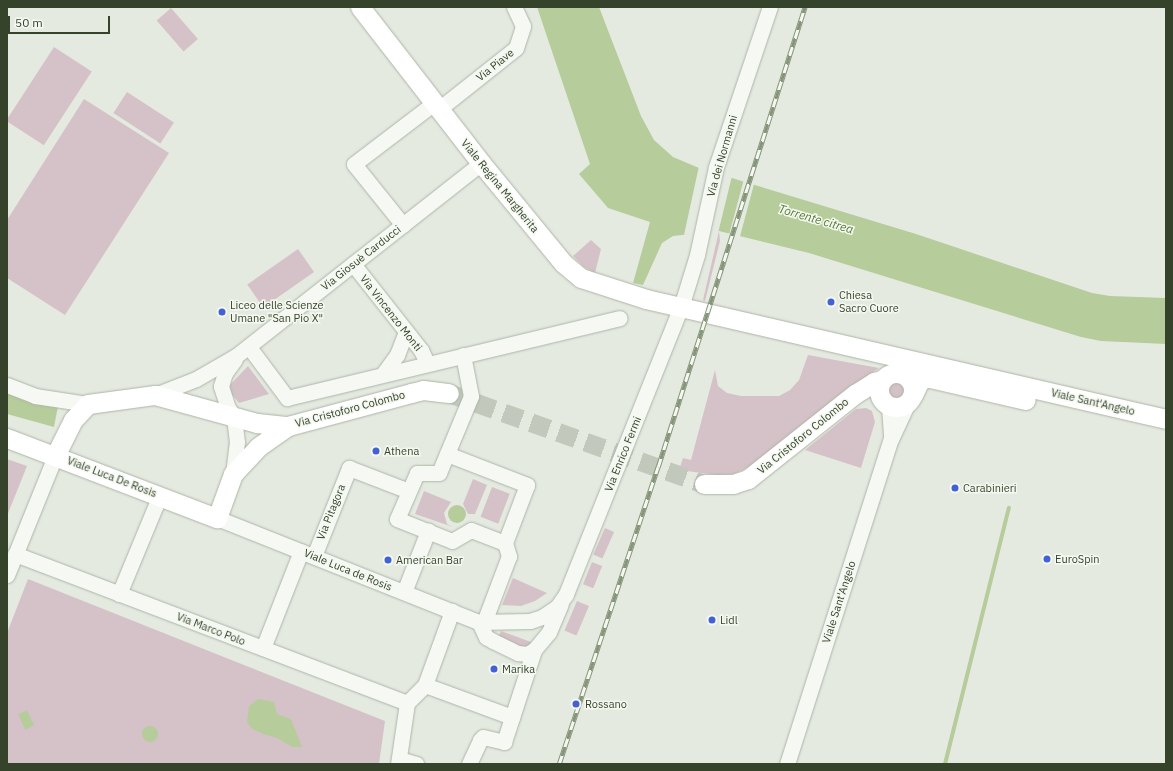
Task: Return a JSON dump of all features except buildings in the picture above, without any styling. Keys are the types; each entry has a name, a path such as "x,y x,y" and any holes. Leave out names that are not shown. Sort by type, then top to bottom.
{"main road":[{"name":"Viale Regina Margherita","path":"360,7 481,163 563,263 576,274 646,299 681,307"},
{"name":"Viale Sant'Angelo","path":"681,307 1166,419"},
{"name":"Viale Sant'Angelo","path":"857,347 894,376 914,370 931,371 1166,425"},
{"name":"Via Cristoforo Colombo","path":"704,484 733,484 748,479 855,394 874,382 894,376"},
{"path":"894,376 912,383 911,399 899,408 886,404 878,392 894,376"},
{"name":"Viale Sant'Angelo","path":"911,399 920,382 924,378 930,378 1166,431"},
{"name":"Via Cristoforo Colombo","path":"88,404 155,395 257,422 288,426 411,392 429,390 449,393"},
{"name":"Via Cristoforo Colombo","path":"855,394 871,395 886,404"},
{"path":"55,456 73,420 88,404"},
{"path":"216,518 233,474 258,447 288,426"},
{"name":"Viale Luca De Rosis","path":"7,438 160,495 216,518"}],"street":[{"name":"Via Piave","path":"403,225 354,164 516,48 523,26 514,7"},
{"name":"Via dei Normanni","path":"681,307 697,255 716,167 770,7"},
{"name":"Via Giosuè Carducci","path":"155,395 196,379 249,347 481,163"},
{"name":"Via Vincenzo Monti","path":"353,264 406,332 427,363"},
{"name":"Via Enrico Fermi","path":"534,650 549,632 563,600 681,307"},
{"path":"249,347 287,398 427,363 619,318"},
{"path":"383,374 397,355 406,332"},
{"path":"464,355 471,396 439,473 417,473 397,519 452,541 471,530 504,543"},
{"path":"233,474 237,442 234,416 228,408 221,386 225,373 236,356"},
{"path":"7,386 35,396 88,404"},
{"name":"Viale Sant'Angelo","path":"787,764 891,439 911,399"},
{"name":"Viale Sant'Angelo","path":"886,404 891,439"},
{"path":"447,454 527,485 504,543 509,556 482,622 486,637 514,652 522,659 525,679"},
{"path":"7,575 55,456"},
{"name":"Via Pitagora","path":"263,648 307,554 350,468 409,491"},
{"path":"119,594 160,495"},
{"name":"Viale Luca de Rosis","path":"216,518 452,612 482,622 510,623 536,619 552,611 563,600"},
{"path":"404,592 428,532"},
{"name":"Via Marco Polo","path":"15,554 407,703"},
{"path":"416,764 398,762 407,703 425,685 452,612"},
{"path":"514,652 527,654 534,650"},
{"path":"469,764 480,740 484,737 504,742 534,650"},
{"path":"425,685 512,717"}],"shaded area":[{"path":"171,8 198,39 184,51 157,20"},
{"path":"54,47 92,72 44,145 7,121 7,119"},
{"path":"127,92 174,122 160,143 113,113"},
{"path":"84,99 169,153 65,315 7,278 7,220"},
{"path":"719,231 720,241 705,301 703,300"},
{"path":"591,240 601,249 595,273 584,267 573,256"},
{"path":"298,249 314,272 263,307 247,285"},
{"path":"808,355 879,368 852,386 751,466 734,474 717,475 679,470 683,458 691,460 715,370 718,386 727,393 741,396 779,396 790,390 799,380"},
{"path":"248,366 269,394 239,403 231,393 230,385"},
{"path":"896,381 900,382 904,386 904,394 900,398 896,399 892,398 888,394 887,390 888,386 892,382"},
{"path":"866,408 872,411 875,422 861,468 805,450 856,409"},
{"path":"7,459 27,466 7,516"},
{"path":"473,479 487,485 475,514 468,514 463,504"},
{"path":"492,487 510,494 498,524 481,517"},
{"path":"424,491 451,502 444,513 447,524 453,527 415,514"},
{"path":"605,528 614,532 602,559 593,554"},
{"path":"592,562 602,566 593,588 583,584"},
{"path":"513,578 547,593 535,601 521,606 502,605"},
{"path":"28,579 385,721 379,764 7,764 7,633"},
{"path":"577,601 589,606 576,636 564,630"},
{"path":"501,631 531,642 525,649 498,637"}],"water":[{"name":"Torrente citrea","path":"537,7 599,7 641,116 654,140 673,157 699,168 916,234 1092,293 1110,296 1166,298 1166,344 1101,341 1081,337 809,253 719,231 673,236 662,243 643,285 633,283 650,222 608,208 579,174 590,164"},
{"path":"7,393 58,406 54,427 7,414"},
{"path":"457,505 461,506 465,510 465,518 461,522 457,523 453,522 449,518 448,514 449,510 453,506"},
{"path":"258,699 274,702 277,714 291,719 302,747 292,747 277,738 263,734 251,728 247,722 249,706"},
{"path":"27,710 34,725 25,730 18,714"},
{"path":"147,726 153,726 158,731 156,740 153,742 147,742 142,737 142,731"}],"pier":[{"path":"699,166 732,176 718,233 684,235"},
{"path":"744,179 755,182 739,239 729,236"}],"waterway":[{"path":"945,764 1009,508"}],"tunnel":[{"path":"449,393 704,484"}],"railway":[{"path":"559,764 658,467 805,7"}],"place":[{"name":"Chiesa Sacro Cuore","path":"831,302"},
{"name":"Liceo delle Scienze Umane \"San Pio X\"","path":"222,312"},
{"name":"Athena","path":"376,451"},
{"name":"Carabinieri","path":"955,488"},
{"name":"EuroSpin","path":"1047,559"},
{"name":"American Bar","path":"388,560"},
{"name":"Lidl","path":"712,620"},
{"name":"Marika","path":"494,669"},
{"name":"Rossano","path":"576,704"}]}
